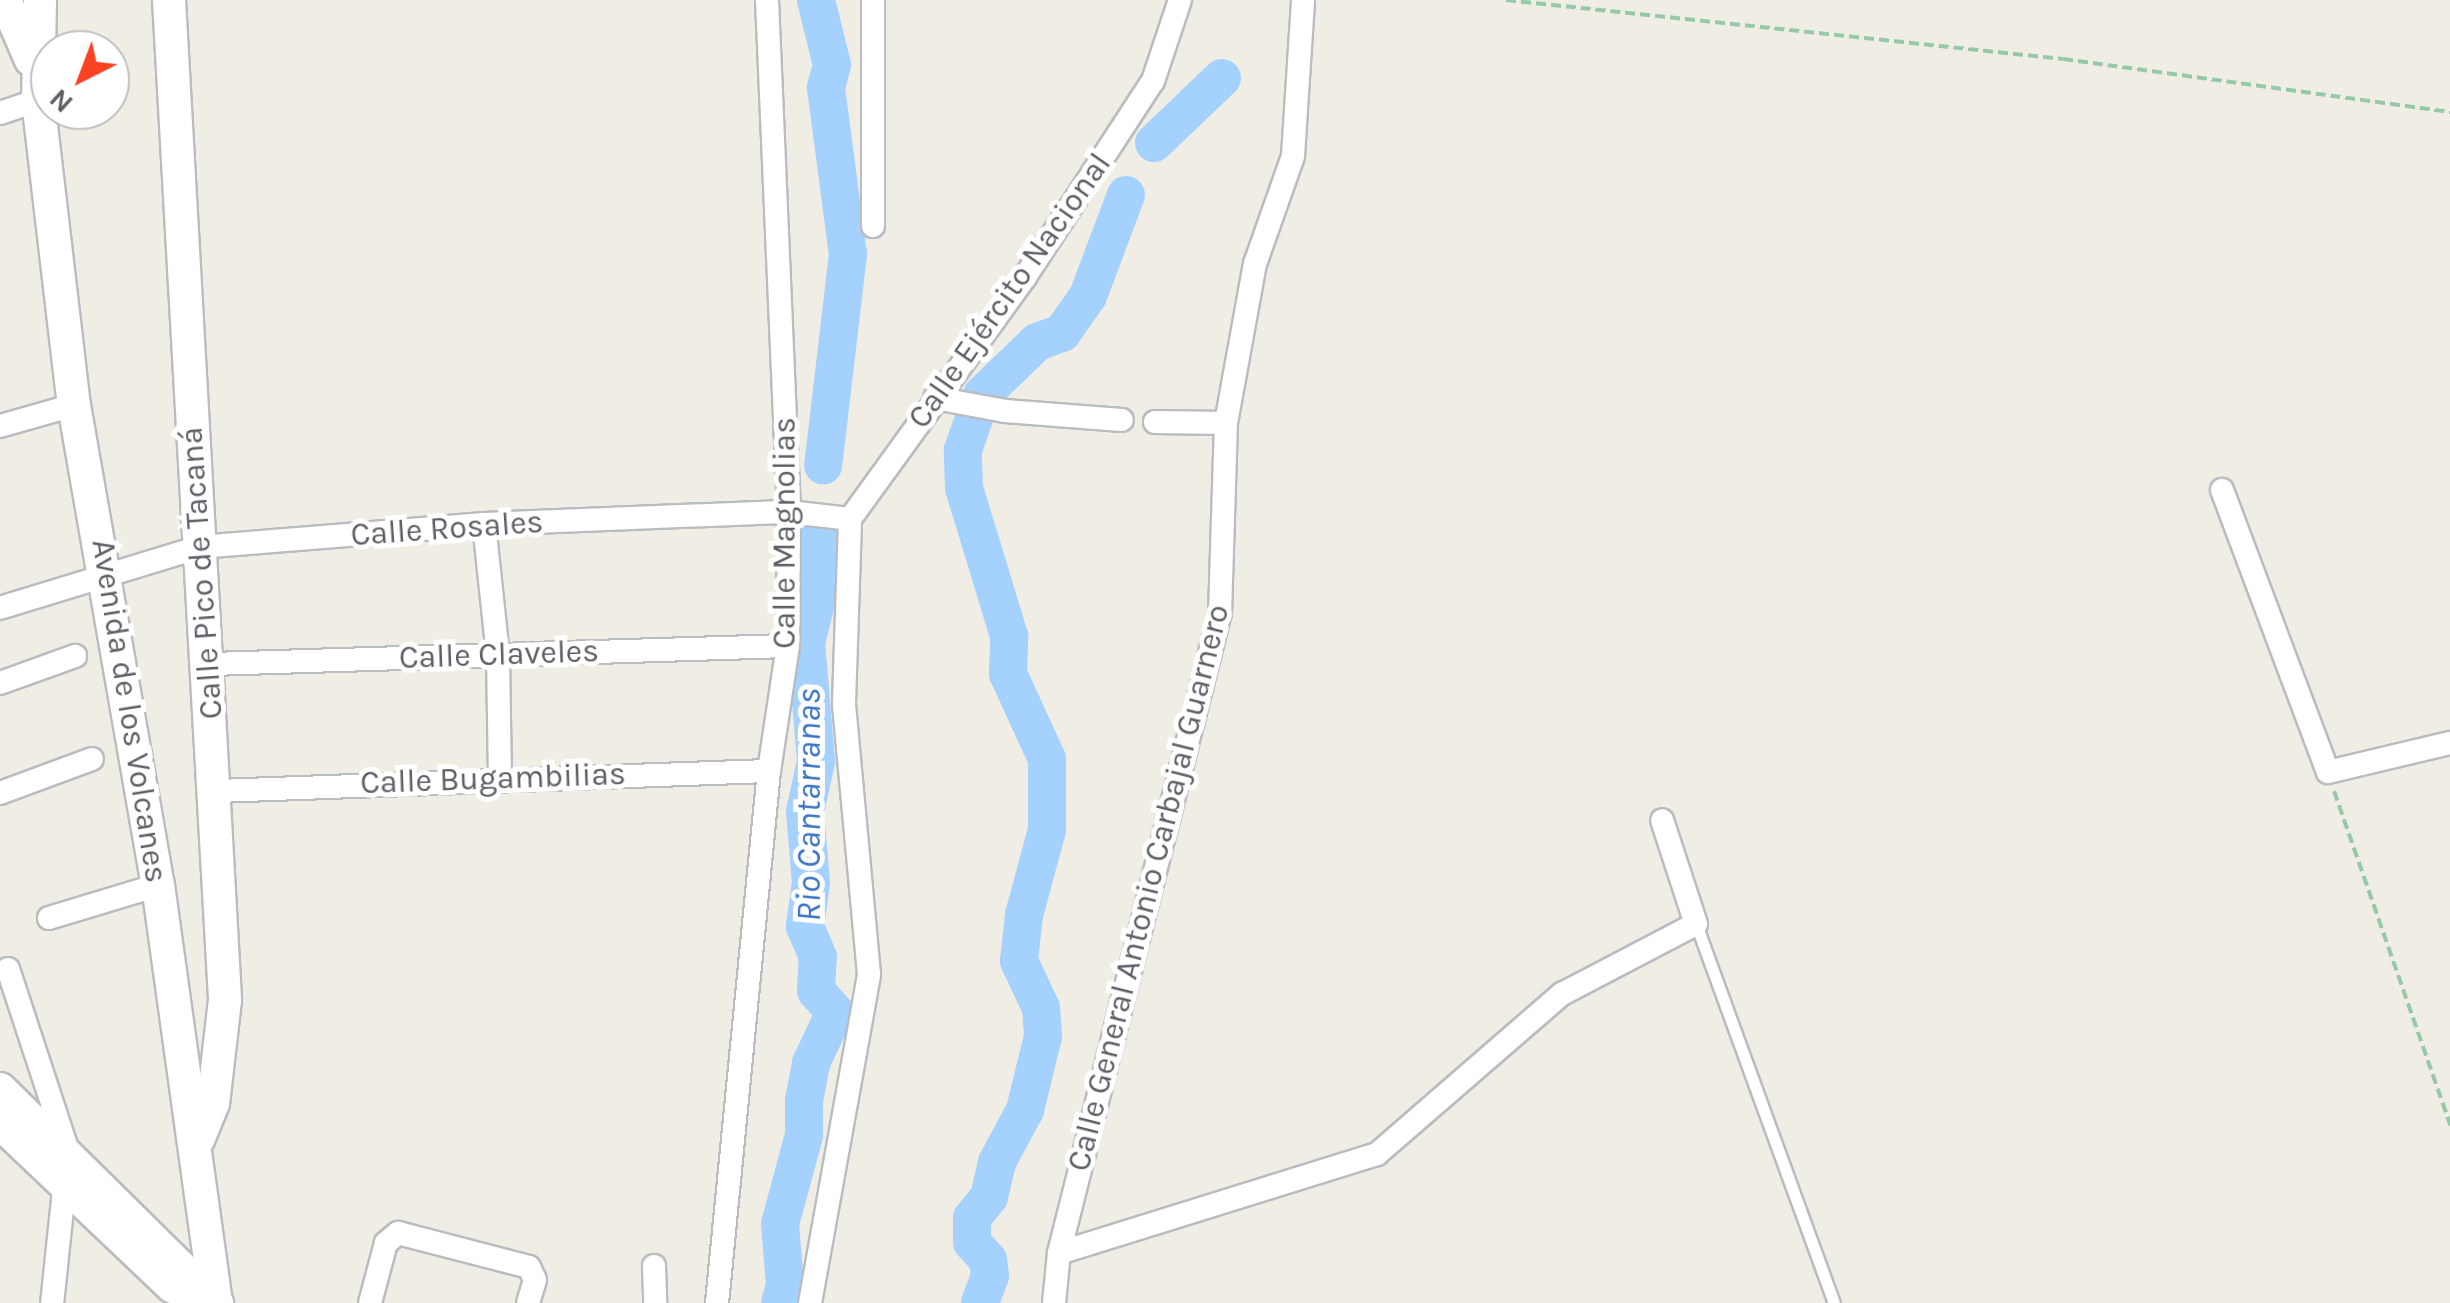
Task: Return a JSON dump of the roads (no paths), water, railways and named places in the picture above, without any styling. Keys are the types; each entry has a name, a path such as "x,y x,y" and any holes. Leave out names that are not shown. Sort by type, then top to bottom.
{"street":[{"path":"5,0 30,73"},
{"path":"39,30 40,0"},
{"name":"Calle Pico de Tacaná","path":"168,0 200,547 211,664 225,1000 214,1103 197,1142"},
{"name":"Calle Magnolias","path":"717,1303 769,771 788,646 789,512 767,0"},
{"path":"872,226 873,0"},
{"name":"Calle Ejército Nacional","path":"850,519 1025,277 1153,80 1180,0"},
{"name":"Calle General Antonio Carbajal Guarnero","path":"1054,1303 1060,1253 1220,613 1226,423 1255,264 1293,156 1303,0"},
{"path":"0,113 30,100"},
{"name":"Avenida de los Volcanes","path":"42,130 74,405 108,571 158,885 197,1142 216,1303"},
{"path":"935,398 972,401 1006,411 1122,420"},
{"path":"0,426 74,405"},
{"path":"1155,422 1226,423"},
{"path":"2222,490 2328,772 2450,744"},
{"path":"789,512 850,519 844,703 868,974 810,1303"},
{"name":"Calle Rosales","path":"0,608 108,571 200,547 484,524 789,512"},
{"path":"484,524 498,654 500,776"},
{"name":"Calle Claveles","path":"211,664 788,646"},
{"path":"0,683 75,656"},
{"path":"0,793 92,759"},
{"name":"Calle Bugambilias","path":"217,791 500,776 769,771"},
{"path":"1060,1253 1377,1154 1562,994 1696,924 1662,820"},
{"path":"49,918 158,885"},
{"path":"8,968 68,1152 52,1303"},
{"path":"0,1089 68,1152 216,1303"},
{"path":"0,1123 65,1189 172,1286 200,1303"},
{"path":"370,1303 391,1235 534,1272 528,1303"},
{"path":"654,1266 655,1303"}],"lane":[{"path":"1696,924 1834,1303"}],"waterway":[{"name":"Rio Cantarranas","path":"816,0 832,65 826,88 848,254 823,466"},
{"name":"Rio Cantarranas","path":"1154,143 1222,78"},
{"name":"Rio Cantarranas","path":"980,1303 990,1276 988,1260 972,1242 972,1218 989,1197 997,1162 1025,1110 1043,1036 1041,1008 1019,961 1024,915 1047,830 1047,759 1008,674 1009,636 964,488 963,450 982,395 1037,342 1062,333 1088,296 1126,195"},
{"name":"Rio Cantarranas","path":"780,1303 785,1285 780,1224 804,1135 804,1100 811,1063 835,1012 816,991 818,957 805,926 811,883 805,812 816,761 806,643 821,583 818,530"}]}
